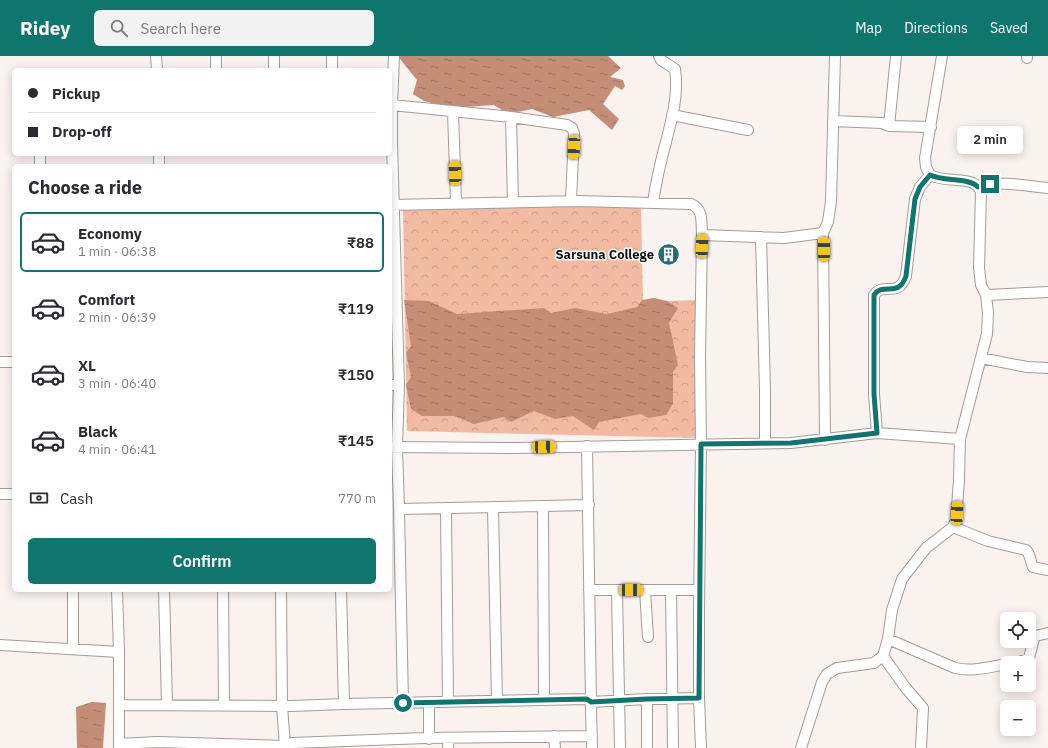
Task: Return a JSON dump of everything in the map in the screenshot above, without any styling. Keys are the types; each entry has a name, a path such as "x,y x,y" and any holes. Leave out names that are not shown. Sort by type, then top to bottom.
{"street":[{"path":"156,56 157,68"},
{"path":"216,56 216,68"},
{"path":"274,56 274,68"},
{"path":"332,56 332,68"},
{"path":"394,56 392,105 512,117 567,125 572,128 574,133 571,201"},
{"path":"653,202 672,115 677,81 675,69 661,60 659,56"},
{"path":"825,440 823,233 828,222 830,201 835,56"},
{"path":"889,126 896,56"},
{"path":"801,748 822,682 827,674 837,668 874,662 883,656 888,639 892,610 902,579 926,548 953,527 957,513 960,439 987,334 988,313 986,295 981,285 979,268 981,192 973,183 936,178 930,175 926,167 925,158 942,56"},
{"path":"453,111 456,203"},
{"path":"672,115 748,130"},
{"path":"512,117 513,202"},
{"path":"833,121 882,123 889,126 931,127"},
{"path":"877,433 874,394 874,295 880,290 898,288 904,284 915,199 920,187 930,175"},
{"path":"978,187 986,184 997,184 1048,188"},
{"path":"403,703 395,520 399,509 394,447 392,205 571,201 691,204 697,206 700,212 702,236 699,590 699,698 701,748"},
{"path":"702,236 784,238 823,233"},
{"path":"761,237 765,444"},
{"path":"986,295 1048,292"},
{"path":"981,358 1027,367 1048,368"},
{"path":"0,362 12,362"},
{"path":"394,447 514,448 765,444 825,440 877,433 960,439"},
{"path":"587,446 592,748"},
{"path":"0,494 12,494"},
{"path":"399,509 589,505"},
{"path":"543,506 544,700"},
{"path":"493,508 497,701"},
{"path":"446,509 448,702"},
{"path":"953,527 988,541 1026,550 1030,554 1033,567 1048,570"},
{"path":"589,590 699,590"},
{"path":"617,590 620,748"},
{"path":"645,590 648,637"},
{"path":"671,590 673,748"},
{"path":"73,592 73,649"},
{"path":"117,592 120,746 158,745 285,747 292,743 400,744 429,739 448,743 554,736 592,736"},
{"path":"164,592 167,705"},
{"path":"223,592 224,706"},
{"path":"281,592 282,706 285,747"},
{"path":"341,592 344,704"},
{"path":"1030,656 1035,636 1048,633"},
{"path":"888,639 955,668 975,670 1000,665"},
{"path":"0,645 119,652"},
{"path":"883,656 900,681 923,708 921,748"},
{"path":"119,705 282,706 587,699 591,702 699,698"},
{"path":"647,699 647,748"},
{"path":"429,703 429,739"},
{"path":"554,736 555,748"}],"green space":[{"path":"641,206 643,302 697,300 699,438 407,431 403,209"}],"water":[{"path":"399,56 608,56 621,68 610,77 623,80 625,86 622,90 615,86 603,104 619,119 612,130 589,110 553,117 532,109 508,114 494,105 451,108 424,101 413,94 417,80"},
{"path":"654,298 667,301 678,308 669,323 678,365 673,372 673,404 666,415 648,418 641,414 599,422 594,430 573,416 555,419 534,411 511,422 504,417 474,424 454,416 422,416 411,409 406,385 411,377 406,353 411,346 404,300 429,301 457,314 544,308 551,313 575,308 607,314 637,307 642,300"},
{"path":"92,702 106,703 103,748 77,748 76,707"}],"place":[{"name":"Sarsuna College","path":"669,254"}],"route":[{"path":"403,703 587,699 591,702 699,698 701,444 791,443 877,433 874,394 874,295 880,290 898,288 904,284 915,199 920,187 930,175 936,178 973,183 978,187 990,184"}]}
